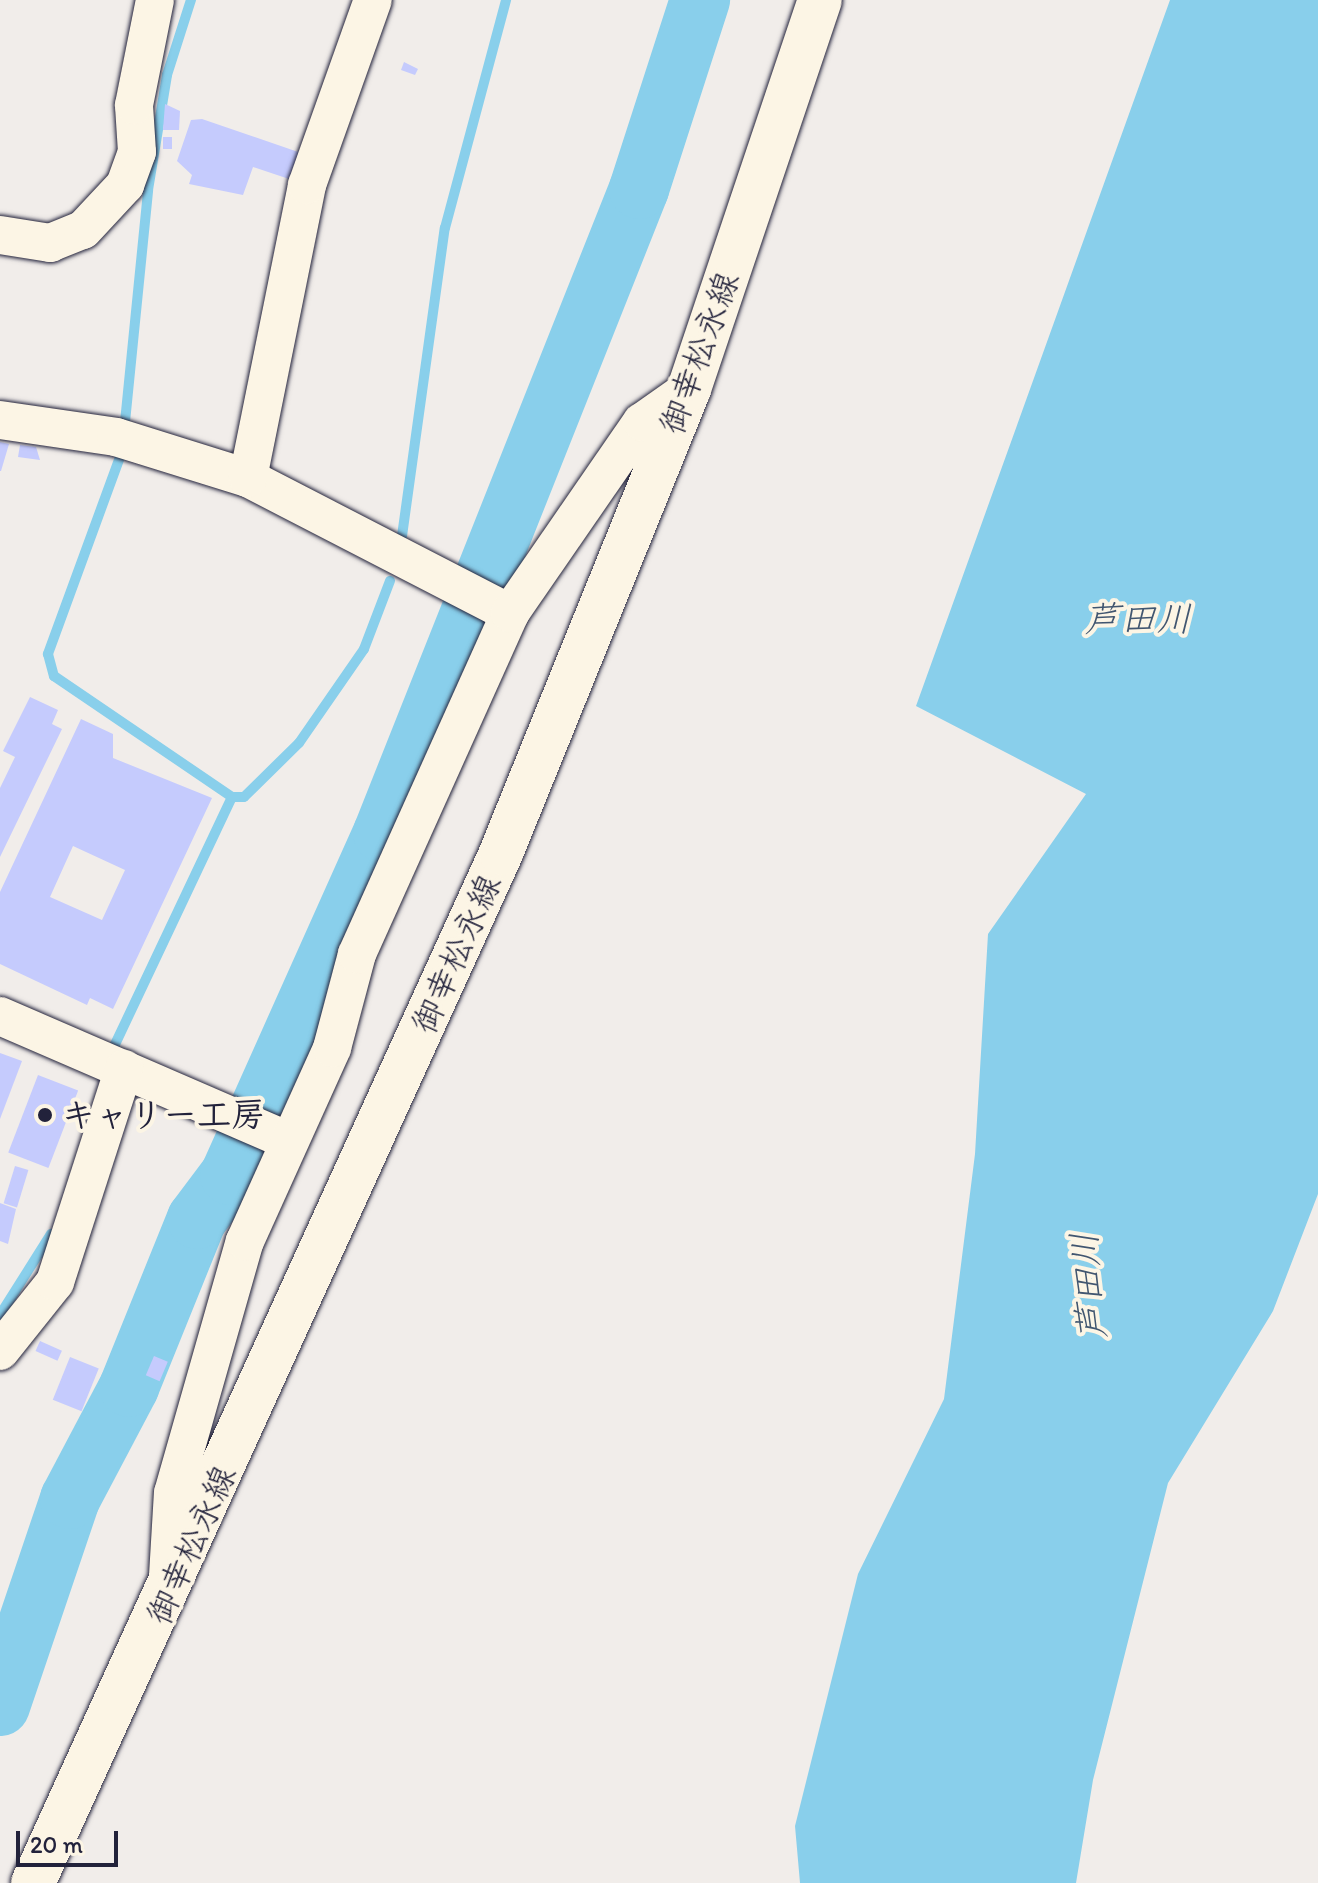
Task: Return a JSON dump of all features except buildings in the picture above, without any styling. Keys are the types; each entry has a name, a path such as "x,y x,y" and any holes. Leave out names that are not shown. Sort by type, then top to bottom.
{"main road":[{"name":"御幸松永線","path":"33,1883 167,1599 501,853 689,389 820,0"}],"street":[{"path":"0,235 50,243 83,230 125,185 137,152 134,105 155,0"},
{"path":"248,478 307,185 373,0"},
{"path":"167,1599 173,1493 245,1241 263,1129 332,1048 357,954 501,609 642,422 689,389"},
{"path":"0,420 116,437 248,478 501,609"},
{"path":"0,1016 263,1129"},
{"path":"0,1351 55,1282 111,1064"}],"water":[{"name":"芦田川","path":"1170,0 1318,0 1318,1194 1273,1311 1168,1483 1093,1780 1076,1883 800,1883 795,1826 858,1574 944,1399 975,1154 988,934 1086,794 916,706"}],"waterway":[{"path":"125,422 148,190 167,75 191,0"},
{"path":"402,536 445,228 506,0"},
{"path":"0,1706 70,1499 129,1387 197,1219 230,1175 383,833 639,189 700,0"},
{"path":"120,457 48,654 54,676 232,797"},
{"path":"110,1055 232,797 244,797 299,743 364,649 390,581"},
{"path":"0,1315 51,1234"}],"place":[{"name":"キャリー工房","path":"45,1115"}]}
